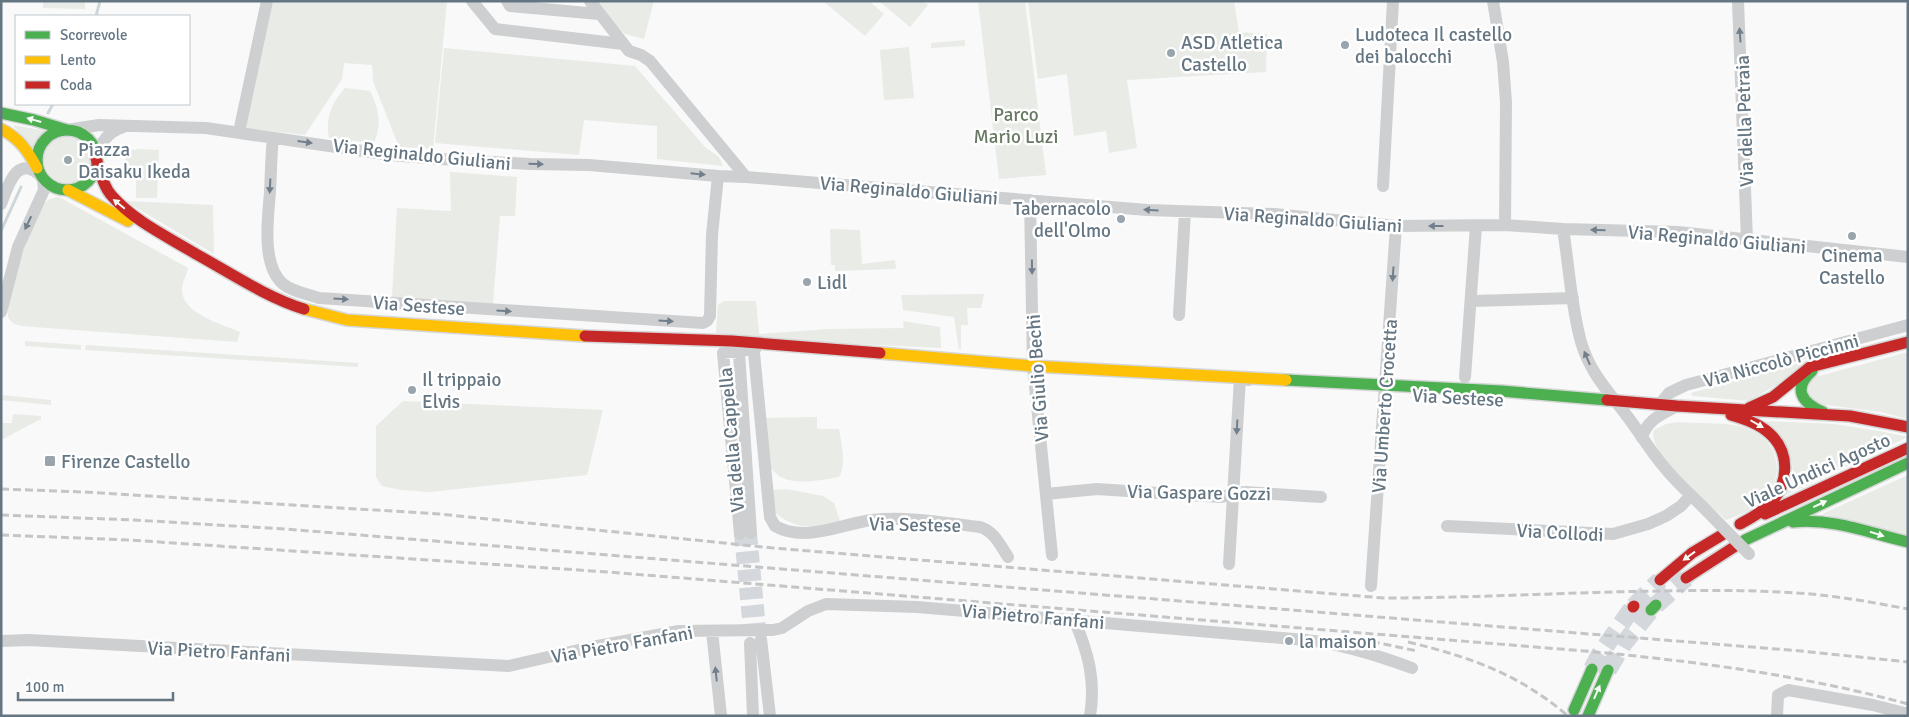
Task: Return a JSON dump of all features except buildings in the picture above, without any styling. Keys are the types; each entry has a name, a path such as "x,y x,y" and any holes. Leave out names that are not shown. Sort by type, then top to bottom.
{"main road":[{"path":"1,113 34,120 81,134 89,140 94,148 95,168 88,181 80,187 68,190 56,188 41,176 22,143 13,134 1,129"},
{"path":"41,176 37,157 42,143 53,134 67,130"},
{"name":"Via Sestese","path":"96,158 103,181 110,195 123,207 159,232 271,297 295,307 330,317 363,322 780,345 1033,366 1240,378"},
{"name":"Via Sestese","path":"68,190 134,223 159,232"},
{"name":"Via Sestese","path":"622,337 731,353 878,353"},
{"path":"1744,409 1773,397 1810,368 1908,342"},
{"path":"1828,363 1805,377 1801,392 1803,399 1809,406 1835,415"},
{"name":"Via Sestese","path":"1587,398 1677,406 1835,415 1868,418 1908,427"},
{"name":"Viale Undici Agosto","path":"1694,406 1752,421 1768,431 1781,448 1785,461 1785,474 1778,493 1765,508 1736,526 1908,448"},
{"name":"Viale Undici Agosto","path":"1745,540 1908,463"},
{"path":"1778,524 1804,520 1831,521 1908,542"},
{"path":"1660,580 1692,554 1722,535"},
{"path":"1686,578 1734,547"},
{"path":"1574,710 1592,669"},
{"path":"1588,716 1608,670"}],"street":[{"path":"239,132 267,1"},
{"path":"472,1 495,29 623,44"},
{"path":"507,1 510,6 599,14"},
{"path":"590,1 629,51 650,61 746,177"},
{"path":"1383,186 1393,1"},
{"path":"1494,1 1503,62 1506,102 1505,225"},
{"name":"Via della Petraia","path":"1738,1 1747,241"},
{"name":"Via Reginaldo Giuliani","path":"67,130 89,125 206,128 390,155 440,159 530,164 604,165 718,176 1185,212 1274,214 1396,226 1505,225 1562,229 1678,232 1908,257"},
{"name":"Via Reginaldo Giuliani","path":"96,158 102,143 110,133 128,126"},
{"name":"Via Sestese","path":"272,138 267,233 272,267 283,284 319,298 701,323 708,321 710,316 712,235 718,176"},
{"path":"1,204 12,177 17,171 32,169 41,176 44,190 20,241 1,312"},
{"name":"Via Giulio Bechi","path":"1030,200 1033,366 1052,555"},
{"path":"1179,315 1185,212"},
{"name":"Via Umberto Crocetta","path":"1371,586 1396,226"},
{"path":"1465,377 1476,226"},
{"path":"1562,229 1579,333 1585,353 1599,381 1664,468 1749,554"},
{"path":"1470,301 1573,298"},
{"name":"Via Niccolò Piccinni","path":"1660,404 1668,393 1686,385 1908,325"},
{"name":"Via della Cappella","path":"683,339 731,353 780,345"},
{"name":"Via della Cappella","path":"731,353 745,534"},
{"name":"Via Sestese","path":"754,353 770,518 775,526 799,534 873,520 908,520 980,527 987,529 993,535 1008,557"},
{"path":"1229,564 1240,378"},
{"name":"Via Sestese","path":"1240,378 1263,384 1385,389 1547,402 1587,398"},
{"path":"1642,438 1646,427 1652,421 1677,406"},
{"name":"Via Gaspare Gozzi","path":"1046,494 1097,489 1220,497 1245,492 1322,497"},
{"name":"Via Collodi","path":"1447,526 1613,534 1644,526 1666,516 1681,506 1691,495"},
{"name":"Via Pietro Fanfani","path":"1,641 29,640 509,666 679,631 782,628 808,611 826,604 917,606 1324,642 1371,653 1412,668"},
{"path":"1074,619 1082,637 1090,668 1093,695 1090,716"},
{"path":"712,631 721,716"},
{"path":"753,716 756,641 770,716"},
{"path":"1777,716 1777,699 1781,693 1788,690 1864,710 1908,714"}],"green space":[{"path":"43,1 85,1 85,9 43,8"},
{"path":"273,1 447,1 433,149 399,147 373,81 372,65 344,63 342,79 305,135 244,128"},
{"path":"588,1 654,1 644,39 625,34"},
{"path":"823,1 869,1 884,14 865,36"},
{"path":"879,1 923,1 928,5 910,27"},
{"name":"Parco Mario Luzi","path":"978,1 1025,1 1046,175 999,179"},
{"name":"ASD Atletica Castello","path":"1028,1 1234,1 1239,32 1267,34 1266,72 1127,80 1137,148 1109,153 1106,131 1074,136 1067,74 1038,79"},
{"path":"965,40 965,46 931,48 931,43"},
{"path":"909,47 914,98 884,100 880,50"},
{"path":"444,48 635,66 705,147 719,157 723,166 657,159 657,126 584,120 579,155 435,143"},
{"path":"345,88 370,91 376,104 379,123 374,143 329,138 329,117 336,99"},
{"path":"14,125 45,131 33,147"},
{"name":"Piazza Daisaku Ikeda","path":"68,135 77,137 85,142 90,150 92,159 90,168 85,176 77,181 68,183 59,181 51,176 46,168 44,159 46,150 51,142 59,137"},
{"path":"125,150 159,150 157,198 136,198 136,177 125,176"},
{"path":"450,172 517,177 515,216 500,216 493,304 392,297 397,208 451,211"},
{"path":"59,197 188,268 182,287 183,296 187,304 203,316 240,332 237,342 24,326 11,322 8,311 19,263 38,215 46,202"},
{"path":"125,201 213,205 214,254"},
{"path":"830,229 860,230 862,264 895,260 896,269 835,271 835,265 831,265"},
{"path":"984,294 981,308 967,308 968,325 961,325 961,349 959,350 954,317 903,310 901,295"},
{"path":"724,301 756,301 759,334 829,329 904,328 903,321 940,327 941,348 754,339 716,333 718,305"},
{"path":"25,341 81,345 81,350 25,346"},
{"path":"86,345 358,363 358,367 85,350"},
{"path":"1908,352 1908,419 1881,412 1819,404 1807,394 1812,378"},
{"path":"1811,360 1802,369 1750,401 1692,396 1691,393"},
{"path":"1,395 51,400 51,405 1,400"},
{"path":"403,401 603,410 587,475 430,492 401,490 382,486 376,477 376,426"},
{"path":"13,414 41,416 41,419 1,440 1,423 12,423"},
{"path":"817,417 817,429 839,429 843,466 839,477 803,482 781,477 768,465 764,418"},
{"path":"1766,421 1834,424 1908,437 1784,496 1793,475 1792,465 1785,448"},
{"path":"1678,422 1734,425 1760,435 1773,450 1777,469 1772,489 1766,498 1753,508 1726,520 1681,478 1659,451 1654,440 1654,430 1666,424"},
{"path":"1908,475 1908,536 1822,514"},
{"path":"786,489 823,496 834,503 840,521 804,526 780,517 772,510 771,490"}],"waterway":[{"path":"96,15 100,1"},
{"path":"48,113 52,105"},
{"path":"1,231 21,187"}],"tunnel":[{"path":"751,533 761,639"},
{"path":"740,534 750,641"},
{"path":"1656,605 1686,578"},
{"path":"1634,606 1660,580"},
{"path":"1592,669 1600,654 1633,607"},
{"path":"1608,670 1624,643 1651,610"}],"railway":[{"path":"1,489 84,492 439,514 773,548 1384,598 1700,590 1823,595 1908,609"},
{"path":"1,515 134,520 285,529 1801,651 1908,662"},
{"path":"1,535 129,540 608,572 1585,651 1747,670 1828,685 1908,704"},
{"path":"1360,639 1417,651"},
{"path":"1408,642 1452,654 1493,669 1531,689 1550,701 1568,716"}],"traffic: fast":[{"path":"1,113 67,130"},
{"path":"67,130 84,135 92,143 97,160 92,177 84,185 67,190 50,185 42,177 37,160 42,143 50,135 67,130"},
{"path":"1812,371 1802,384 1802,395 1805,400 1823,412"},
{"path":"1286,380 1501,391 1607,400"},
{"path":"1745,540 1908,463"},
{"path":"1793,522 1808,521 1837,524 1908,542"},
{"path":"1651,610 1656,605"},
{"path":"1574,710 1592,669"},
{"path":"1588,716 1608,670"}],"traffic: slow":[{"path":"1,129 13,136 30,156 37,168"},
{"path":"68,190 128,221"},
{"path":"304,309 347,320 585,336"},
{"path":"880,353 1033,366 1286,380"}],"traffic: jam":[{"path":"96,158 106,188 121,205 141,221 249,284 276,298 304,309"},
{"path":"585,336 732,341 880,353"},
{"path":"1749,408 1773,397 1810,367 1908,342"},
{"path":"1607,400 1850,416 1908,427"},
{"path":"1731,415 1756,424 1769,433 1781,449 1785,467 1782,485 1772,502 1761,512 1740,524"},
{"path":"1765,514 1908,448"},
{"path":"1660,580 1692,553 1722,535"},
{"path":"1686,578 1734,547"}],"place":[{"name":"Ludoteca Il castello dei balocchi","path":"1345,45"},
{"name":"ASD Atletica Castello","path":"1171,53"},
{"name":"Piazza Daisaku Ikeda","path":"68,160"},
{"name":"Tabernacolo dell'Olmo","path":"1121,219"},
{"name":"Cinema Castello","path":"1852,236"},
{"name":"Lidl","path":"807,282"},
{"name":"Il trippaio Elvis","path":"412,390"},
{"name":"Firenze Castello","path":"50,461"},
{"name":"la maison","path":"1289,641"}]}
